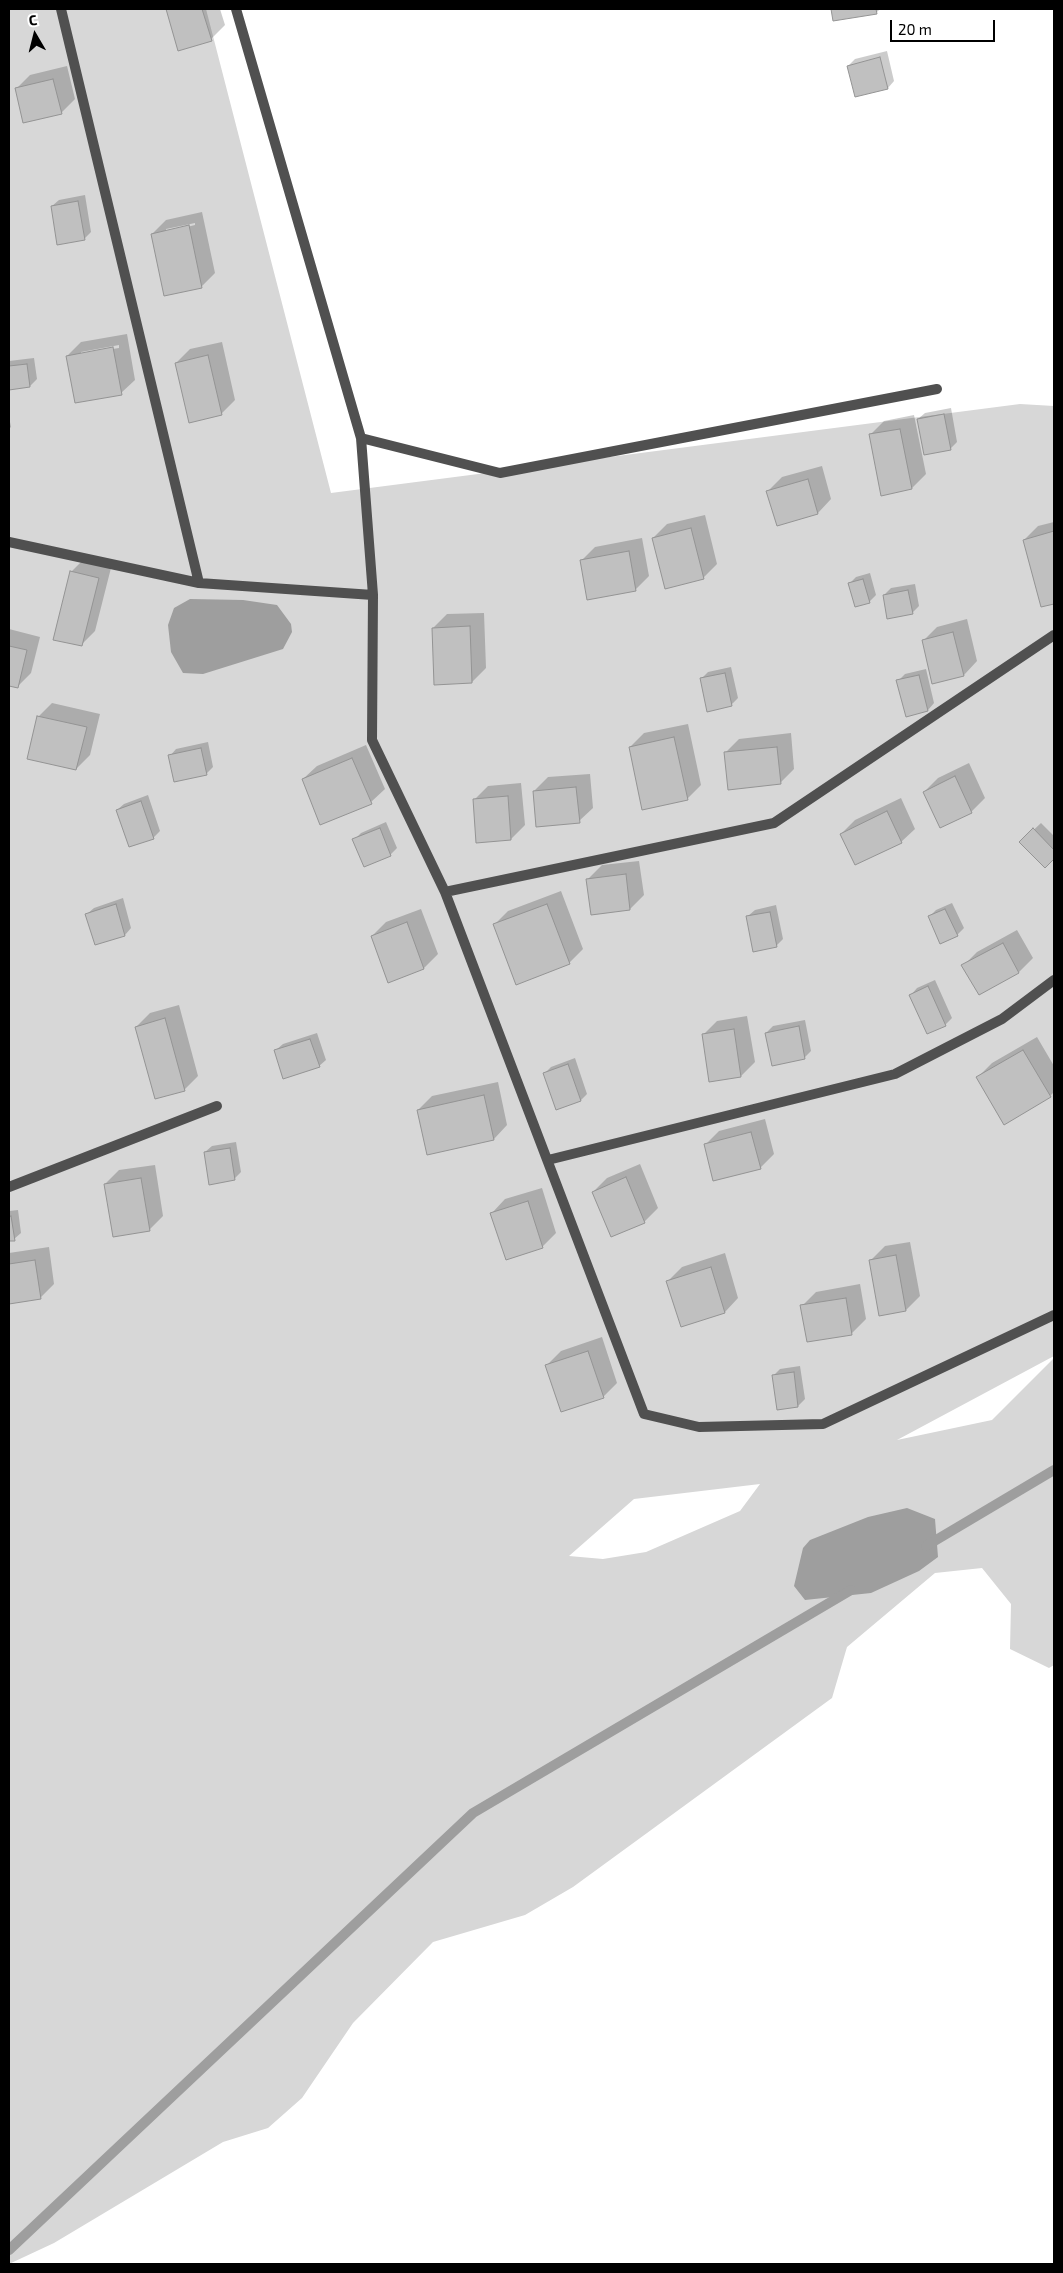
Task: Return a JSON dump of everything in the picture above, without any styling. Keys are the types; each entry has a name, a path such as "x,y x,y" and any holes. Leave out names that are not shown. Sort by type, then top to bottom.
{"lane":[{"path":"61,9 199,583"},
{"path":"236,9 361,438 373,595 372,740 445,892 644,1414 698,1427 823,1424 1054,1315"},
{"path":"361,438 500,473 937,389"},
{"path":"9,542 199,583 373,595"},
{"path":"445,892 774,822 1054,635"},
{"path":"548,1160 895,1074 1002,1019 1054,980"},
{"path":"9,1187 217,1106"}],"shaded area":[{"path":"9,9 206,9 331,493 1020,404 1054,406 1054,1356 897,1440 992,1420 1054,1358 1054,1665 1049,1668 1010,1649 1011,1604 982,1568 935,1573 847,1647 832,1698 573,1887 525,1915 433,1942 353,2023 302,2098 268,2128 223,2142 54,2243 9,2264","holes":["760,1484 740,1511 646,1552 603,1559 569,1556 634,1499"]},
{"path":"190,599 243,600 277,605 291,624 292,632 283,649 203,674 183,673 171,652 168,625 174,608"},
{"path":"907,1508 935,1519 938,1557 919,1571 871,1593 805,1600 794,1586 803,1548 810,1540 868,1517"}],"building":[{"path":"166,9 202,9 212,41 178,51"},
{"path":"831,9 876,9 877,14 833,21"},
{"path":"880,57 888,89 855,97 847,66"},
{"path":"53,79 62,114 23,123 15,88"},
{"path":"78,201 85,240 57,245 51,206"},
{"path":"189,225 202,288 164,296 151,234"},
{"path":"113,347 122,395 75,403 66,356"},
{"path":"208,355 222,415 189,423 175,363"},
{"path":"27,364 30,387 9,390 9,366"},
{"path":"944,414 951,450 924,455 917,419"},
{"path":"900,429 912,489 881,496 869,434"},
{"path":"808,479 818,514 777,526 766,491"},
{"path":"691,528 704,579 665,589 652,538"},
{"path":"1054,531 1054,604 1041,607 1023,540"},
{"path":"629,551 636,591 587,600 580,560"},
{"path":"70,571 99,578 82,646 53,640"},
{"path":"863,579 870,603 855,607 848,583"},
{"path":"908,590 913,614 887,619 883,595"},
{"path":"470,626 472,683 434,685 432,628"},
{"path":"953,632 964,676 932,684 922,640"},
{"path":"9,646 27,650 18,688 9,686"},
{"path":"725,673 732,706 707,712 700,678"},
{"path":"919,675 928,711 906,717 896,680"},
{"path":"37,716 87,727 76,770 27,759"},
{"path":"674,737 688,800 642,810 629,747"},
{"path":"777,747 781,784 728,790 724,752"},
{"path":"201,748 207,775 174,782 168,755"},
{"path":"352,758 372,804 320,825 302,779"},
{"path":"955,776 972,813 940,828 923,792"},
{"path":"576,787 580,823 536,827 533,791"},
{"path":"508,796 511,840 476,843 473,799"},
{"path":"141,801 154,839 129,847 116,810"},
{"path":"887,811 902,843 855,865 840,834"},
{"path":"380,828 391,856 364,867 352,839"},
{"path":"1033,828 1054,850 1054,859 1045,868 1019,842"},
{"path":"626,874 630,910 591,915 586,879"},
{"path":"116,904 125,936 95,945 85,914"},
{"path":"547,904 570,964 516,985 493,924"},
{"path":"945,909 958,936 940,944 928,916"},
{"path":"770,912 777,947 753,952 746,916"},
{"path":"407,922 424,969 388,983 371,936"},
{"path":"1003,943 1019,973 979,995 961,965"},
{"path":"928,986 946,1026 927,1034 909,995"},
{"path":"165,1018 185,1091 155,1099 135,1027"},
{"path":"799,1026 805,1059 772,1066 765,1033"},
{"path":"734,1029 741,1077 709,1082 702,1034"},
{"path":"310,1039 320,1067 283,1079 274,1050"},
{"path":"1023,1050 1051,1097 1004,1125 976,1077"},
{"path":"568,1064 581,1101 556,1110 543,1073"},
{"path":"484,1095 494,1140 427,1155 417,1110"},
{"path":"751,1132 761,1169 713,1181 704,1144"},
{"path":"230,1148 235,1180 209,1185 204,1152"},
{"path":"626,1177 645,1223 611,1237 592,1192"},
{"path":"141,1178 150,1231 113,1237 104,1184"},
{"path":"528,1201 543,1248 506,1260 490,1213"},
{"path":"11,1216 15,1241 9,1241 9,1217"},
{"path":"896,1255 906,1311 879,1316 869,1260"},
{"path":"35,1260 41,1299 9,1304 9,1264"},
{"path":"711,1267 725,1313 681,1327 666,1281"},
{"path":"846,1298 852,1335 807,1342 800,1305"},
{"path":"588,1351 604,1398 561,1412 545,1365"},
{"path":"794,1372 798,1407 777,1410 772,1375"}],"waterway":[{"path":"926,1546 1054,1470"},
{"path":"9,2250 473,1813 851,1590"}]}
